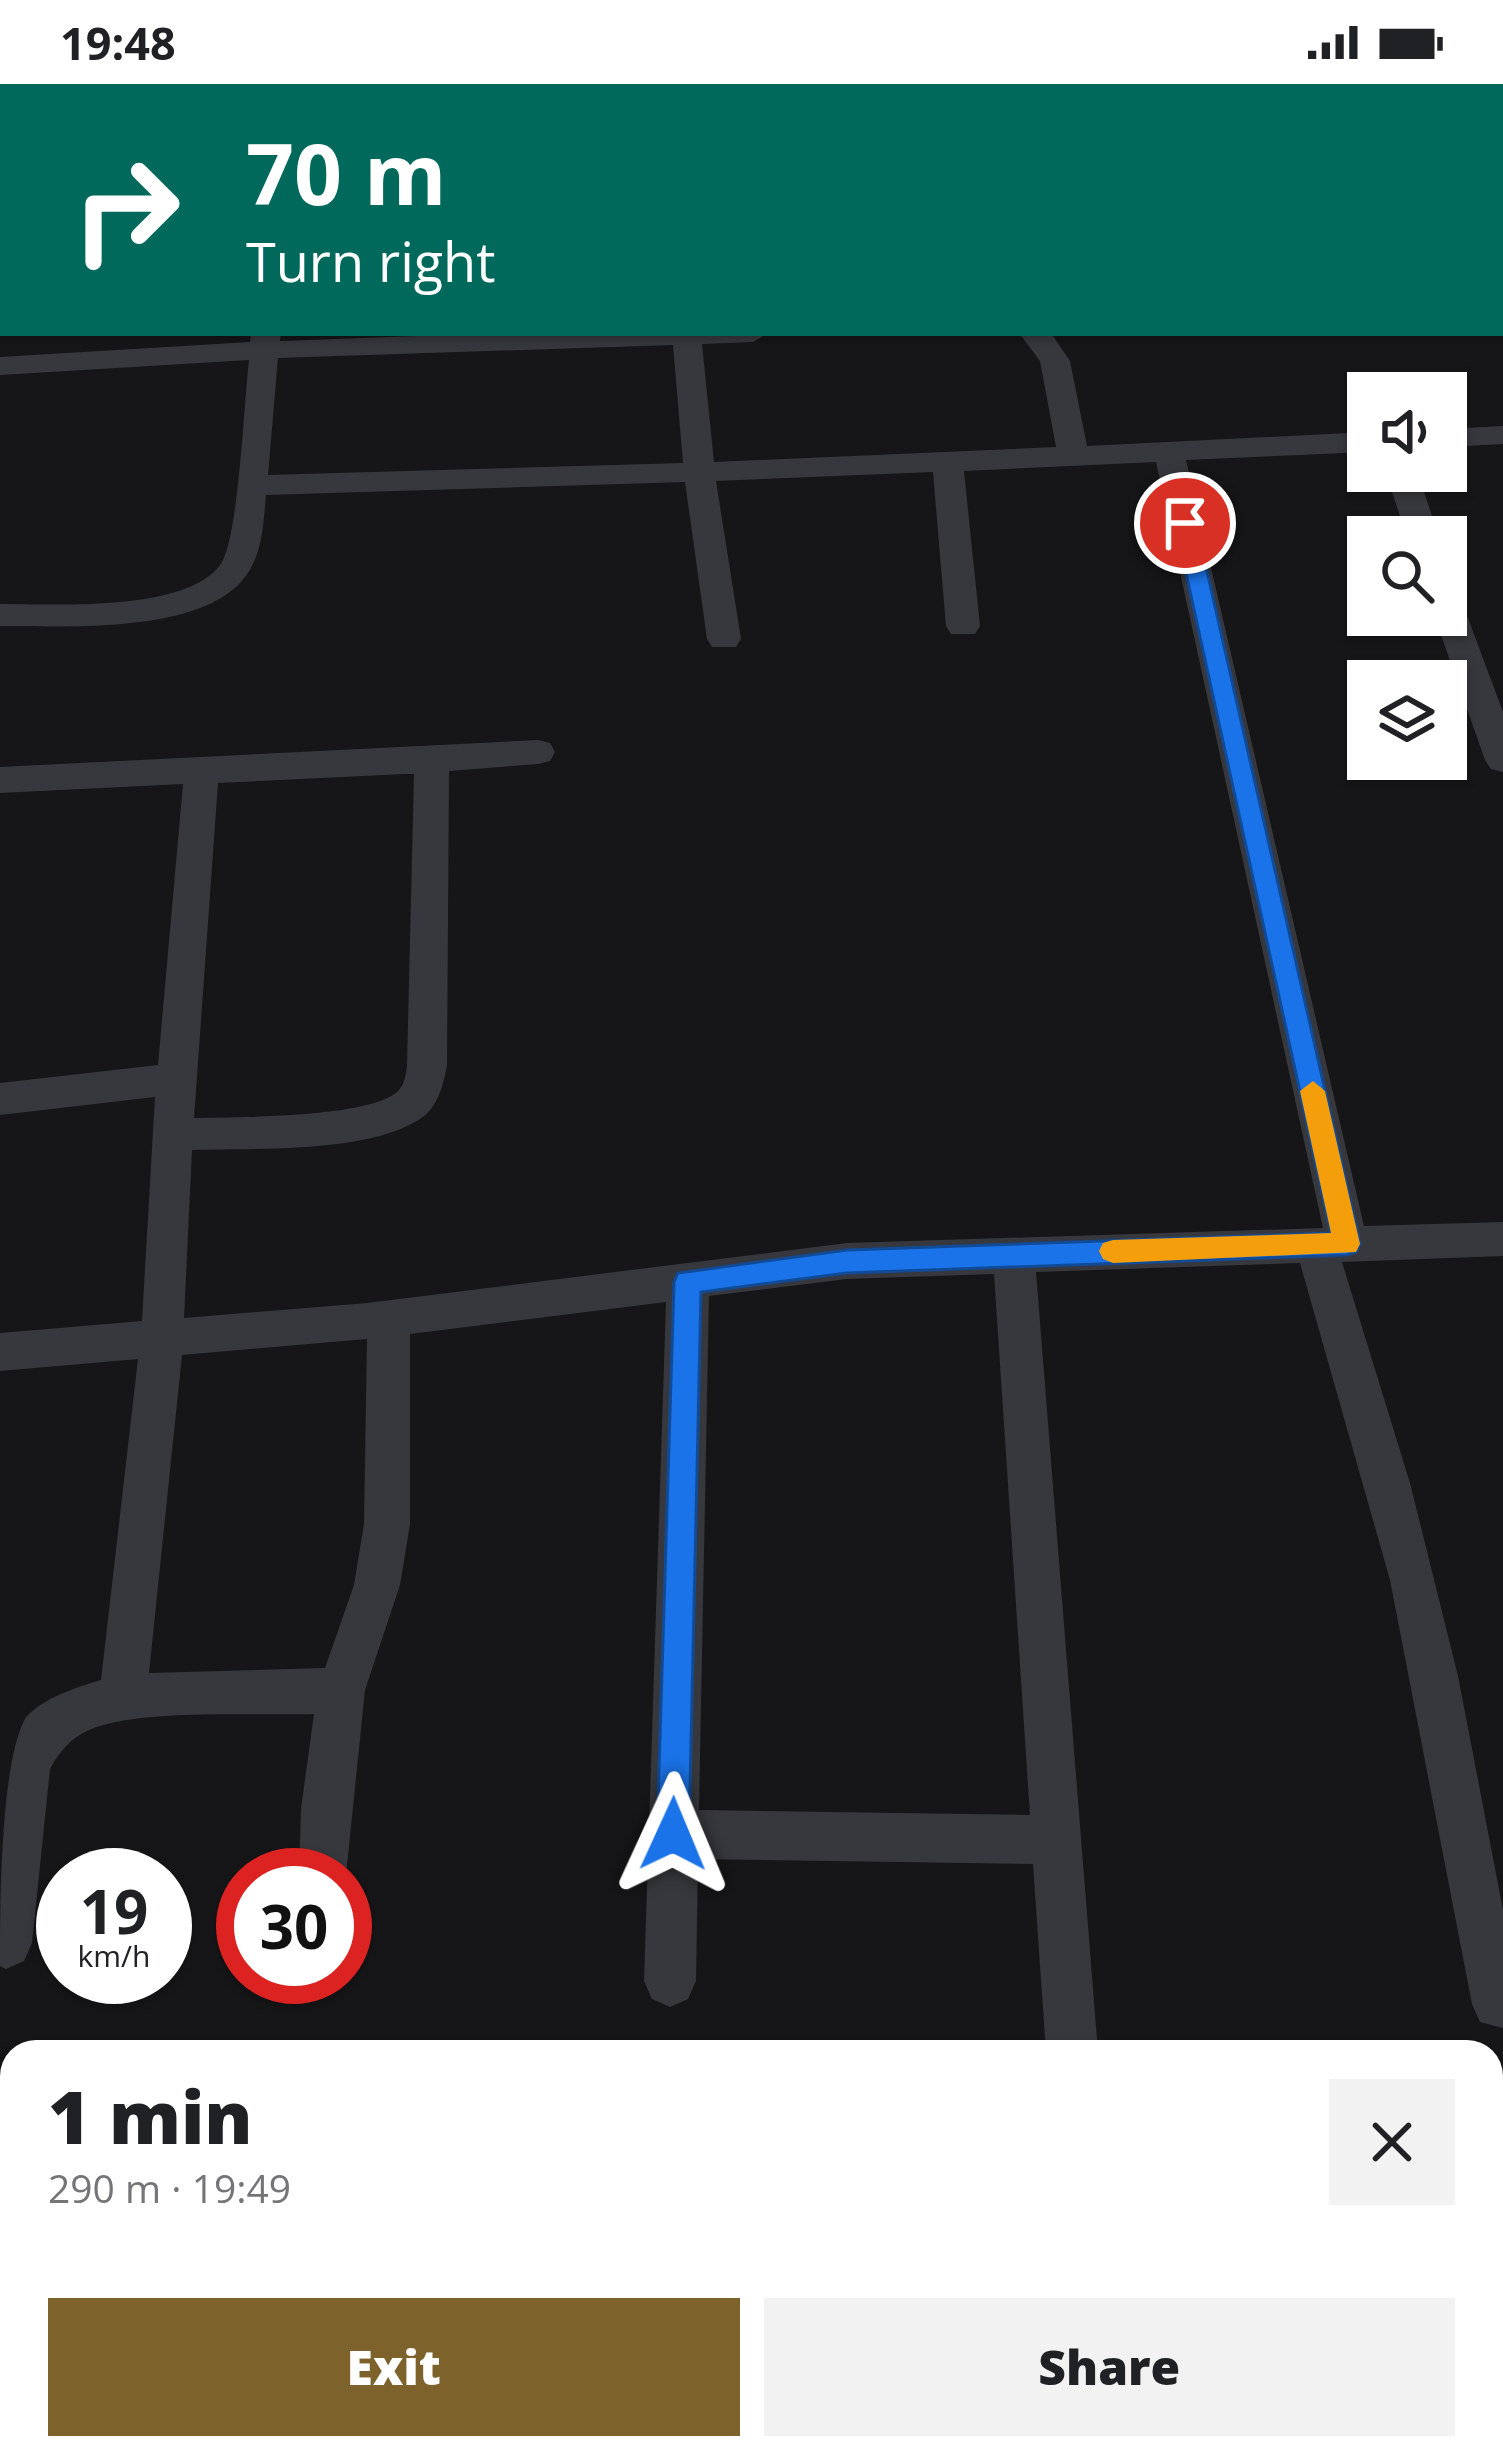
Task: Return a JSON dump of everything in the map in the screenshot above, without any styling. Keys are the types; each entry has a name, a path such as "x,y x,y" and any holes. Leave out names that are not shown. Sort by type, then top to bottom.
{"street":[{"path":"0,366 266,341 617,336"},
{"path":"687,336 699,471 724,639"},
{"path":"1037,336 1055,362 1073,454"},
{"path":"0,616 176,603 207,592 230,574 243,551 266,341"},
{"path":"1467,437 1503,435"},
{"path":"253,485 1347,443"},
{"path":"1169,452 1331,1244 1425,1629 1474,1907 1498,2004"},
{"path":"948,461 962,626"},
{"path":"1458,636 1503,760"},
{"path":"0,780 202,767 432,762 538,752"},
{"path":"172,1135 356,1123 395,1114 413,1103 423,1088 427,1065 432,762"},
{"path":"123,1697 162,1339 172,1135 202,767"},
{"path":"0,1100 176,1079"},
{"path":"0,1352 389,1318 847,1261 1503,1239"},
{"path":"1014,1255 1071,2040"},
{"path":"670,1982 688,1282"},
{"path":"325,1848 341,1690 377,1585 387,1524 389,1318"},
{"path":"6,1942 26,1764 43,1735 75,1711 123,1697 341,1690"},
{"path":"673,1834 1057,1840"}],"slow traffic":[{"path":"1113,1251 1347,1244 1313,1091"}],"route":[{"path":"673,1834 688,1282 847,1261 1347,1244 1185,523"}]}
